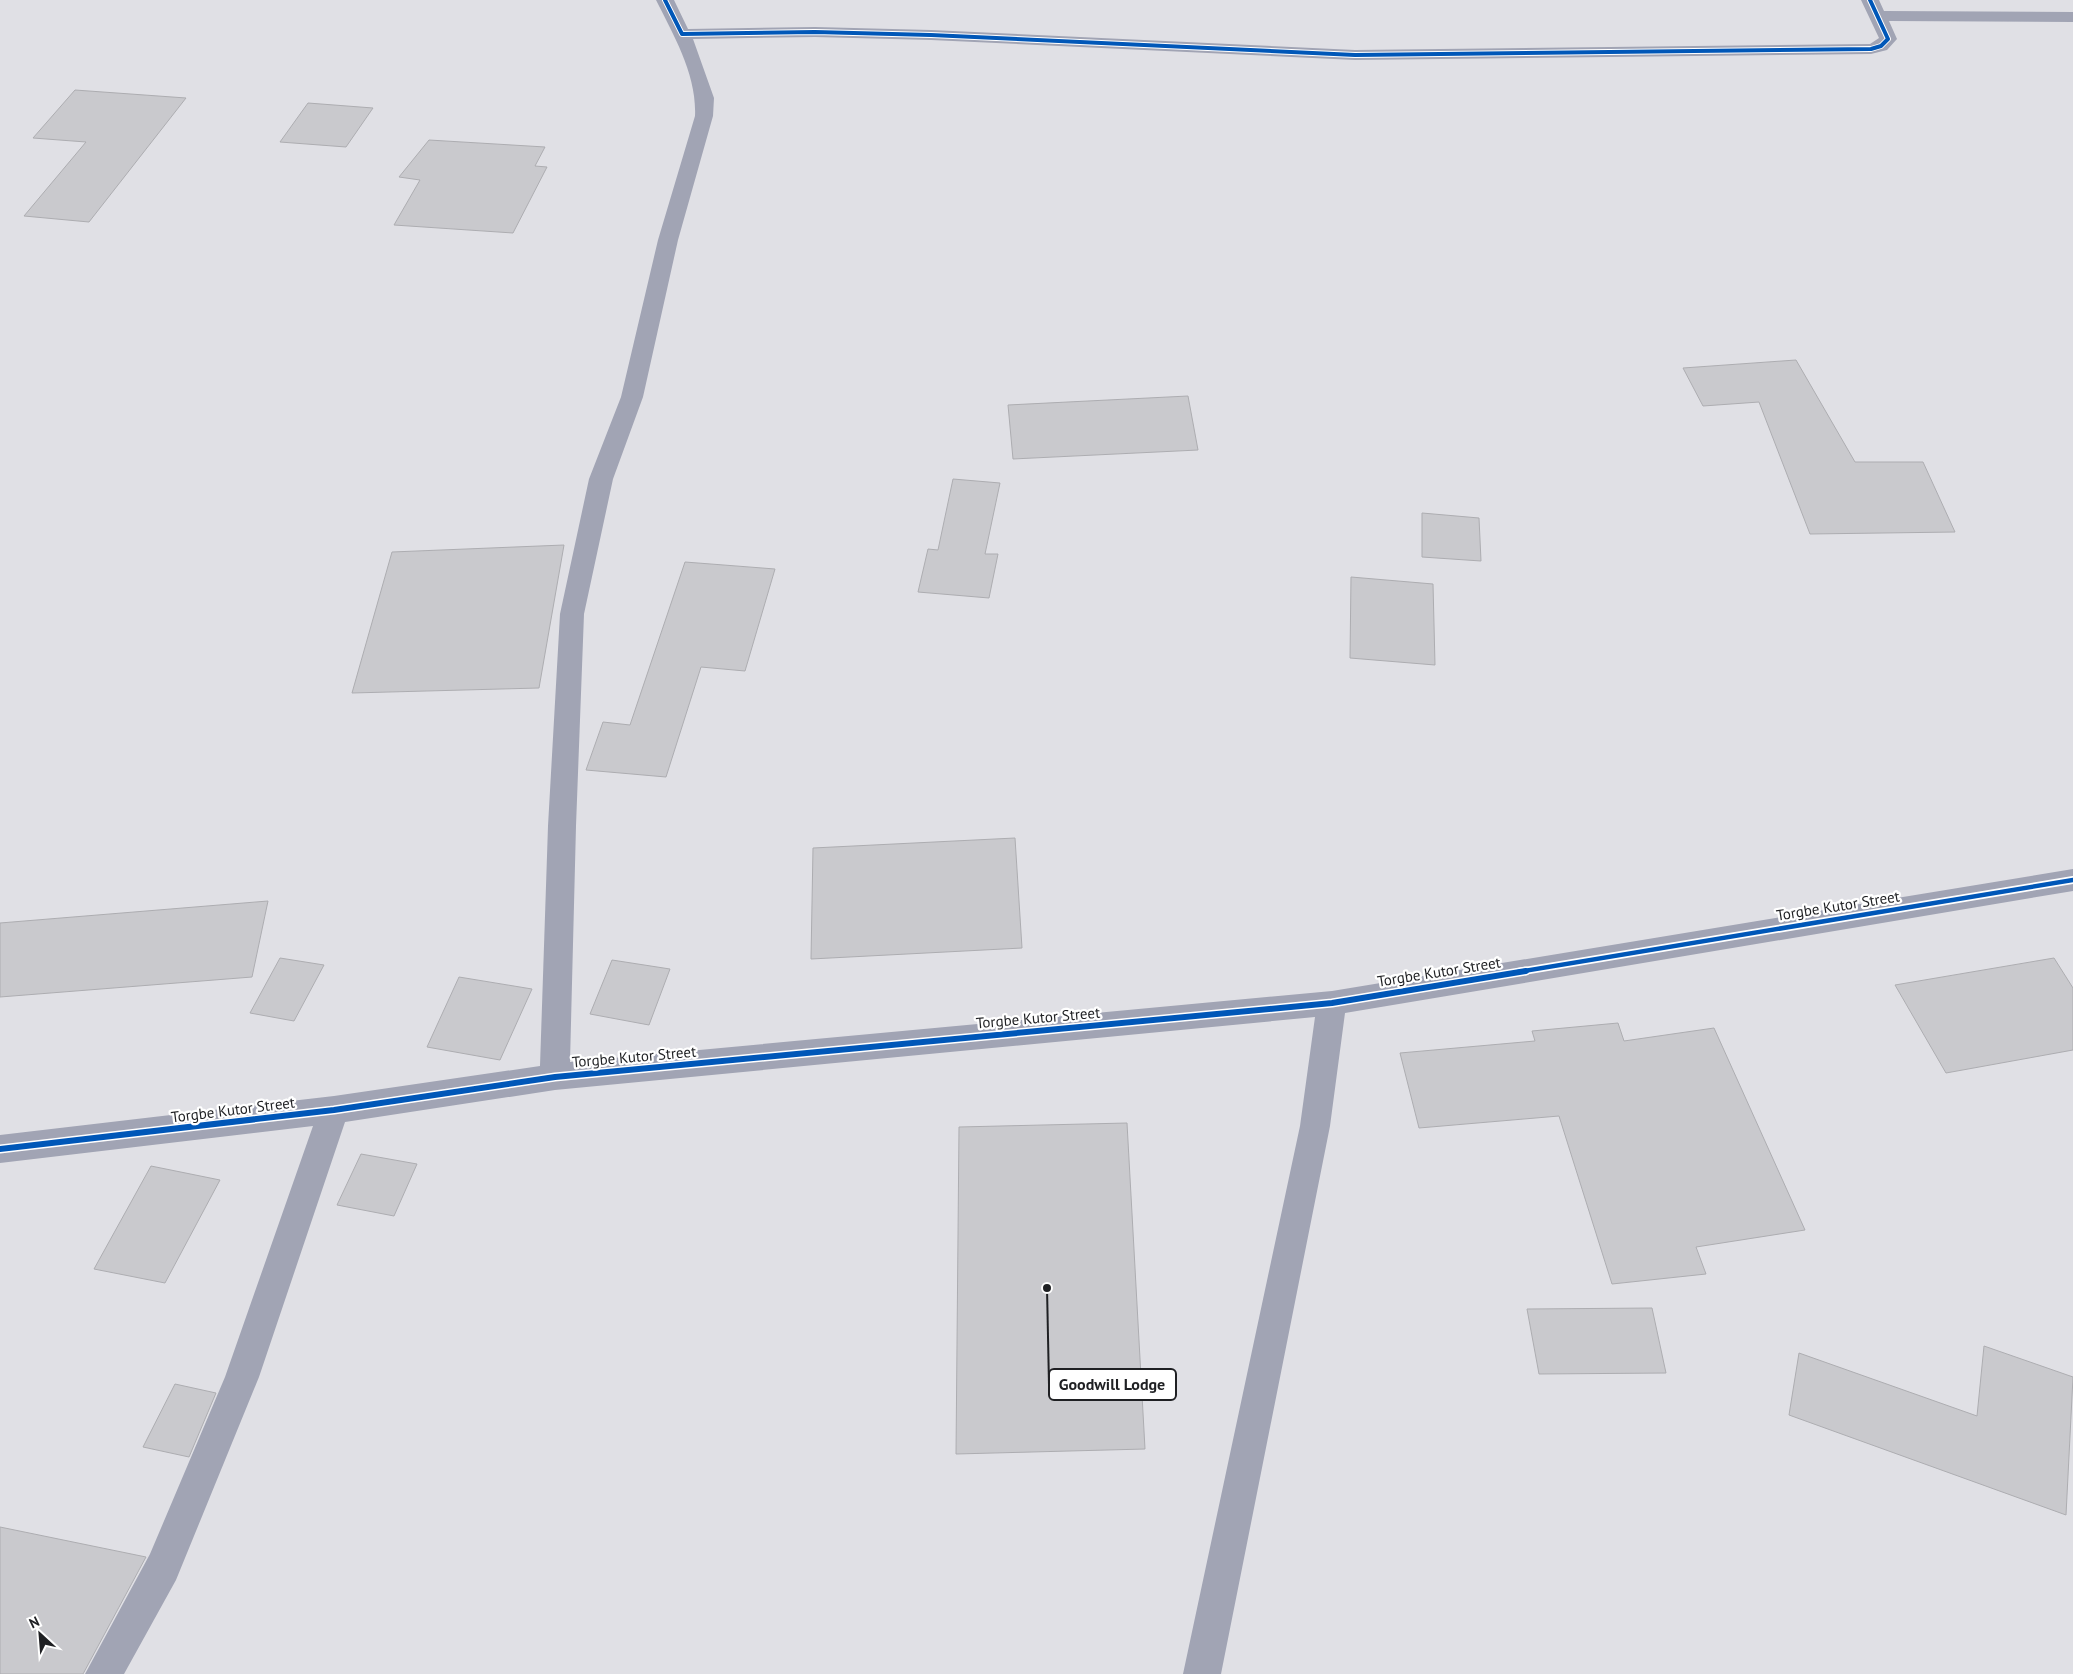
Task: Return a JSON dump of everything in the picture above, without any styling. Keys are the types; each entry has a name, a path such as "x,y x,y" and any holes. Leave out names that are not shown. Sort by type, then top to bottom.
{"street":[{"path":"555,1077 562,826 572,614 601,479 632,397 668,240 704,116 705,98 691,54 665,0"},
{"path":"682,34 815,32 931,35 1355,55 1871,49 1881,46 1888,39 1874,8 2073,17"},
{"name":"Torgbe Kutor Street","path":"0,1149 334,1110 555,1077 1332,1003 2073,880"},
{"path":"1202,1674 1315,1126 1332,1003"},
{"path":"104,1674 163,1568 242,1378 334,1110"}],"building":[{"path":"75,90 186,98 89,222 24,216 86,142 33,138"},
{"path":"308,103 373,108 346,147 280,142"},
{"path":"429,140 545,147 535,166 547,167 513,233 394,225 420,180 399,177"},
{"path":"1796,360 1855,462 1923,462 1955,532 1810,534 1759,402 1703,406 1683,368"},
{"path":"1188,396 1198,450 1013,459 1008,405"},
{"path":"953,479 1000,483 985,554 998,554 989,598 918,592 928,549 938,550"},
{"path":"1422,513 1479,518 1481,561 1422,557"},
{"path":"564,545 539,688 352,693 392,552"},
{"path":"685,562 775,569 745,671 701,667 666,777 586,770 603,722 630,725"},
{"path":"1351,577 1433,584 1435,665 1350,658"},
{"path":"1015,838 1022,948 811,959 813,848"},
{"path":"268,901 252,977 0,997 0,923"},
{"path":"280,958 324,965 294,1021 250,1013"},
{"path":"2054,958 2073,988 2073,1050 1946,1073 1895,985"},
{"path":"612,960 670,969 649,1025 590,1014"},
{"path":"459,977 532,989 500,1060 427,1047"},
{"path":"1618,1023 1624,1041 1714,1028 1805,1230 1696,1247 1706,1274 1612,1284 1559,1116 1419,1128 1400,1053 1535,1041 1532,1031"},
{"path":"1127,1123 1145,1449 956,1454 959,1127"},
{"path":"361,1154 417,1164 394,1216 337,1205"},
{"path":"151,1166 220,1180 165,1283 94,1269"},
{"path":"1652,1308 1666,1373 1539,1374 1527,1309"},
{"path":"1984,1346 2073,1377 2066,1515 1789,1415 1799,1353 1977,1416"},
{"path":"175,1384 216,1393 189,1457 143,1447"},
{"path":"0,1527 146,1557 83,1674 0,1674"}],"cycle path":[{"path":"665,0 682,34 815,32 931,35 1355,55 1871,49 1881,46 1888,39 1870,0"},
{"path":"0,1149 334,1110 555,1077 1332,1003 2073,880"}],"place":[{"name":"Goodwill Lodge","path":"1047,1288"}]}
